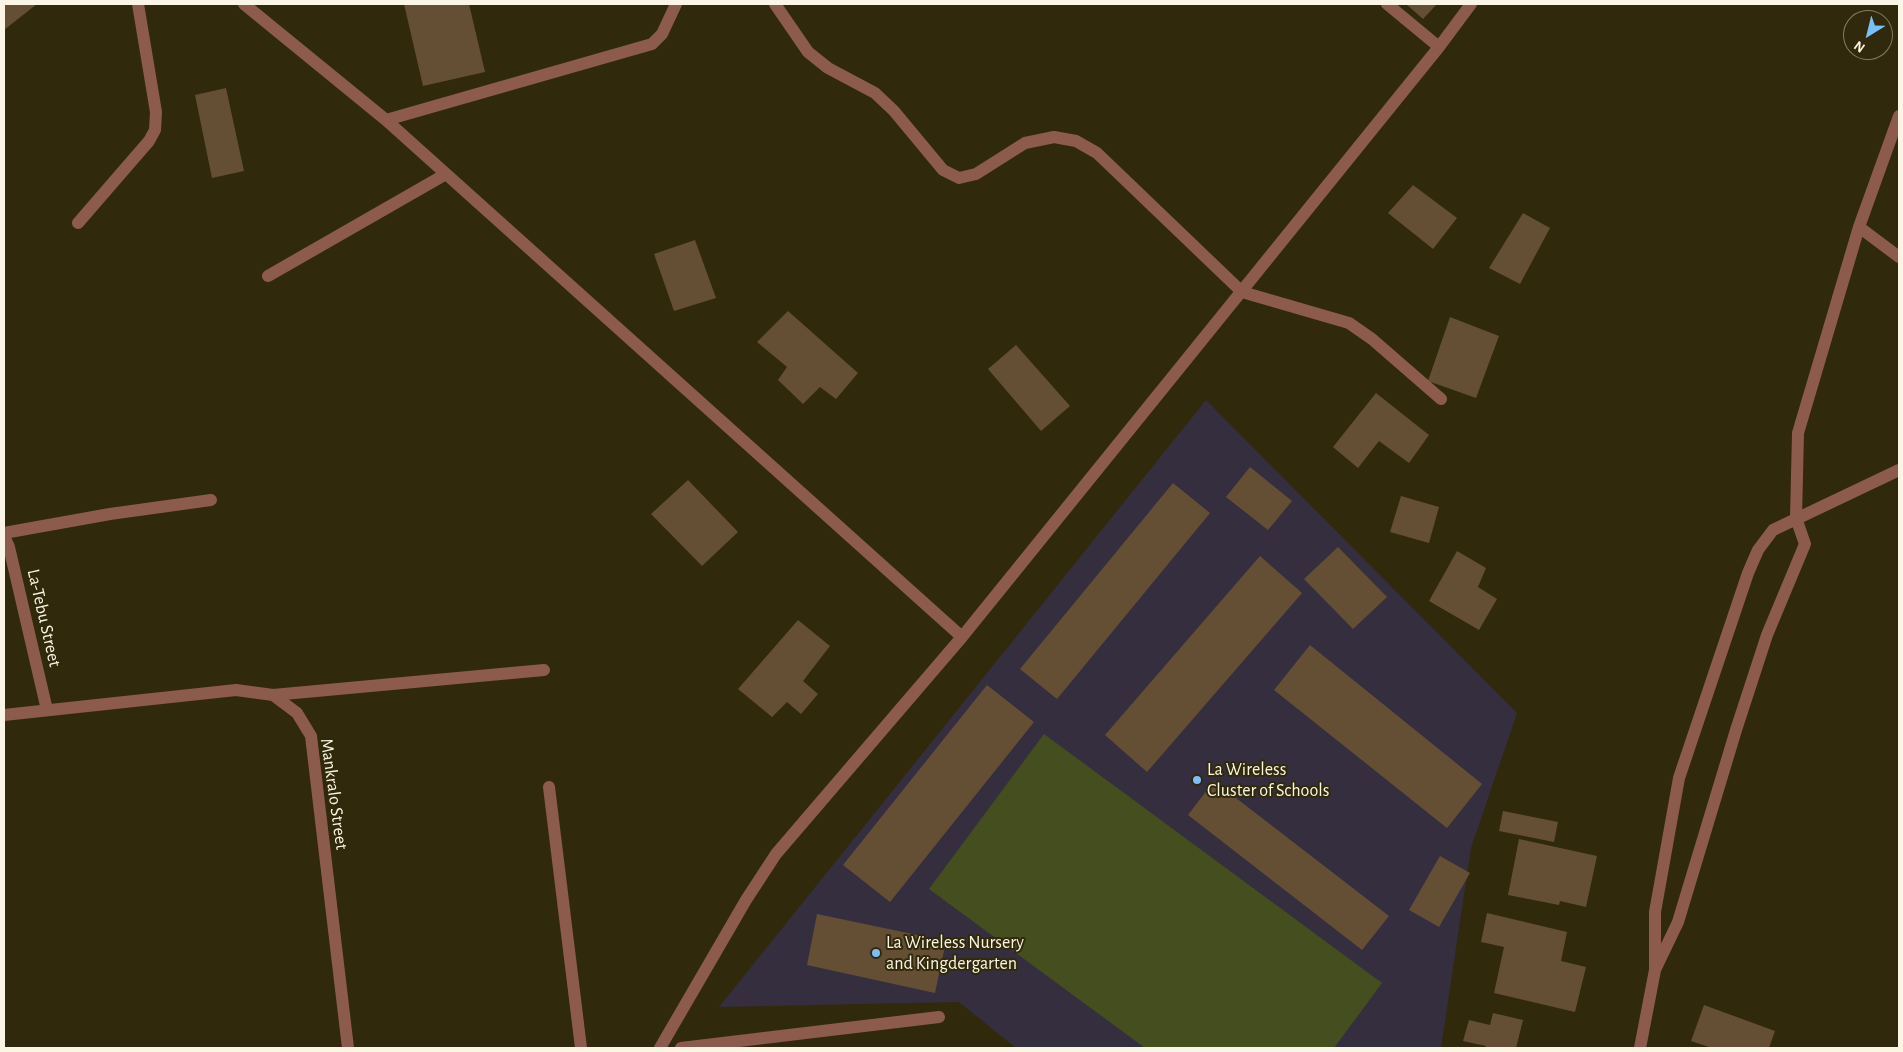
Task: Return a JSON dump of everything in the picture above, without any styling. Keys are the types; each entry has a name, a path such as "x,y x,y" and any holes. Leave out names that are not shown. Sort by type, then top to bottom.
{"street":[{"path":"78,223 149,141 155,130 156,112 138,4"},
{"path":"244,4 386,120 962,637"},
{"path":"386,120 652,44 662,34 676,4"},
{"path":"775,4 808,52 828,68 875,93 894,111 943,170 959,178 976,174 1025,143 1054,137 1076,141 1097,153 1242,292 1349,324 1372,339 1440,399"},
{"path":"1387,4 1439,47"},
{"path":"660,1048 746,900 776,854 962,637 1242,292 1439,47 1471,4"},
{"path":"1655,970 1678,922 1767,635 1804,544 1796,518 1798,433 1859,227 1899,116"},
{"path":"268,276 446,174"},
{"path":"1859,227 1899,258"},
{"path":"1640,1048 1655,970 1655,912 1679,778 1748,573 1758,550 1773,530 1899,470"},
{"path":"4,535 110,514 211,500"},
{"name":"La-Tebu Street","path":"4,535 9,547 47,710"},
{"path":"272,695 544,670"},
{"name":"Mankralo Street","path":"4,714 236,690 272,695 297,713 311,736 348,1048"},
{"path":"549,787 581,1048"},
{"path":"681,1048 939,1017"}],"shaded area":[{"name":"La Wireless Cluster of Schools","path":"1206,400 1517,713 1471,848 1441,1048 1016,1048 959,1002 719,1007"}],"green space":[{"path":"1044,734 1382,983 1334,1048 1145,1048 929,889"}],"building":[{"path":"4,4 37,4 4,30"},
{"path":"404,4 469,4 485,72 423,86"},
{"path":"1406,4 1437,4 1423,19"},
{"path":"226,88 244,171 212,178 195,95"},
{"path":"1413,185 1457,218 1433,249 1388,213"},
{"path":"1523,213 1550,228 1520,284 1489,268"},
{"path":"695,240 716,298 674,311 654,254"},
{"path":"788,311 858,373 836,399 820,387 803,404 778,380 787,367 757,342"},
{"path":"1450,317 1499,336 1476,398 1428,381"},
{"path":"1016,345 1070,406 1041,431 988,369"},
{"path":"1376,393 1429,435 1409,463 1379,441 1358,468 1333,447"},
{"path":"1250,467 1292,501 1268,530 1226,497"},
{"path":"688,480 738,532 702,566 651,514"},
{"path":"1173,483 1210,513 1057,699 1020,669"},
{"path":"1401,496 1439,507 1429,543 1390,532"},
{"path":"1338,547 1387,597 1353,629 1304,579"},
{"path":"1457,551 1486,568 1478,587 1497,599 1479,630 1429,601"},
{"path":"1260,556 1302,593 1147,772 1105,735"},
{"path":"798,620 830,646 803,681 818,694 801,714 787,702 772,717 738,689"},
{"path":"1310,645 1482,784 1447,828 1274,690"},
{"path":"987,685 1034,722 890,902 843,865"},
{"path":"1214,781 1389,916 1362,950 1188,815"},
{"path":"1503,811 1558,822 1554,842 1499,831"},
{"path":"1519,839 1597,856 1586,907 1560,901 1559,905 1508,895"},
{"path":"1440,856 1470,873 1439,927 1409,910"},
{"path":"1487,913 1567,932 1561,961 1586,967 1575,1012 1494,993 1504,947 1481,942"},
{"name":"La Wireless Nursery and Kingdergarten","path":"817,914 946,941 935,993 807,965"},
{"path":"1704,1005 1775,1031 1769,1048 1712,1048 1691,1041"},
{"path":"1493,1013 1523,1020 1516,1048 1485,1048 1486,1046 1463,1041 1469,1020 1490,1025"}],"place":[{"name":"La Wireless Cluster of Schools","path":"1197,780"},
{"name":"La Wireless Nursery and Kingdergarten","path":"876,953"}]}
